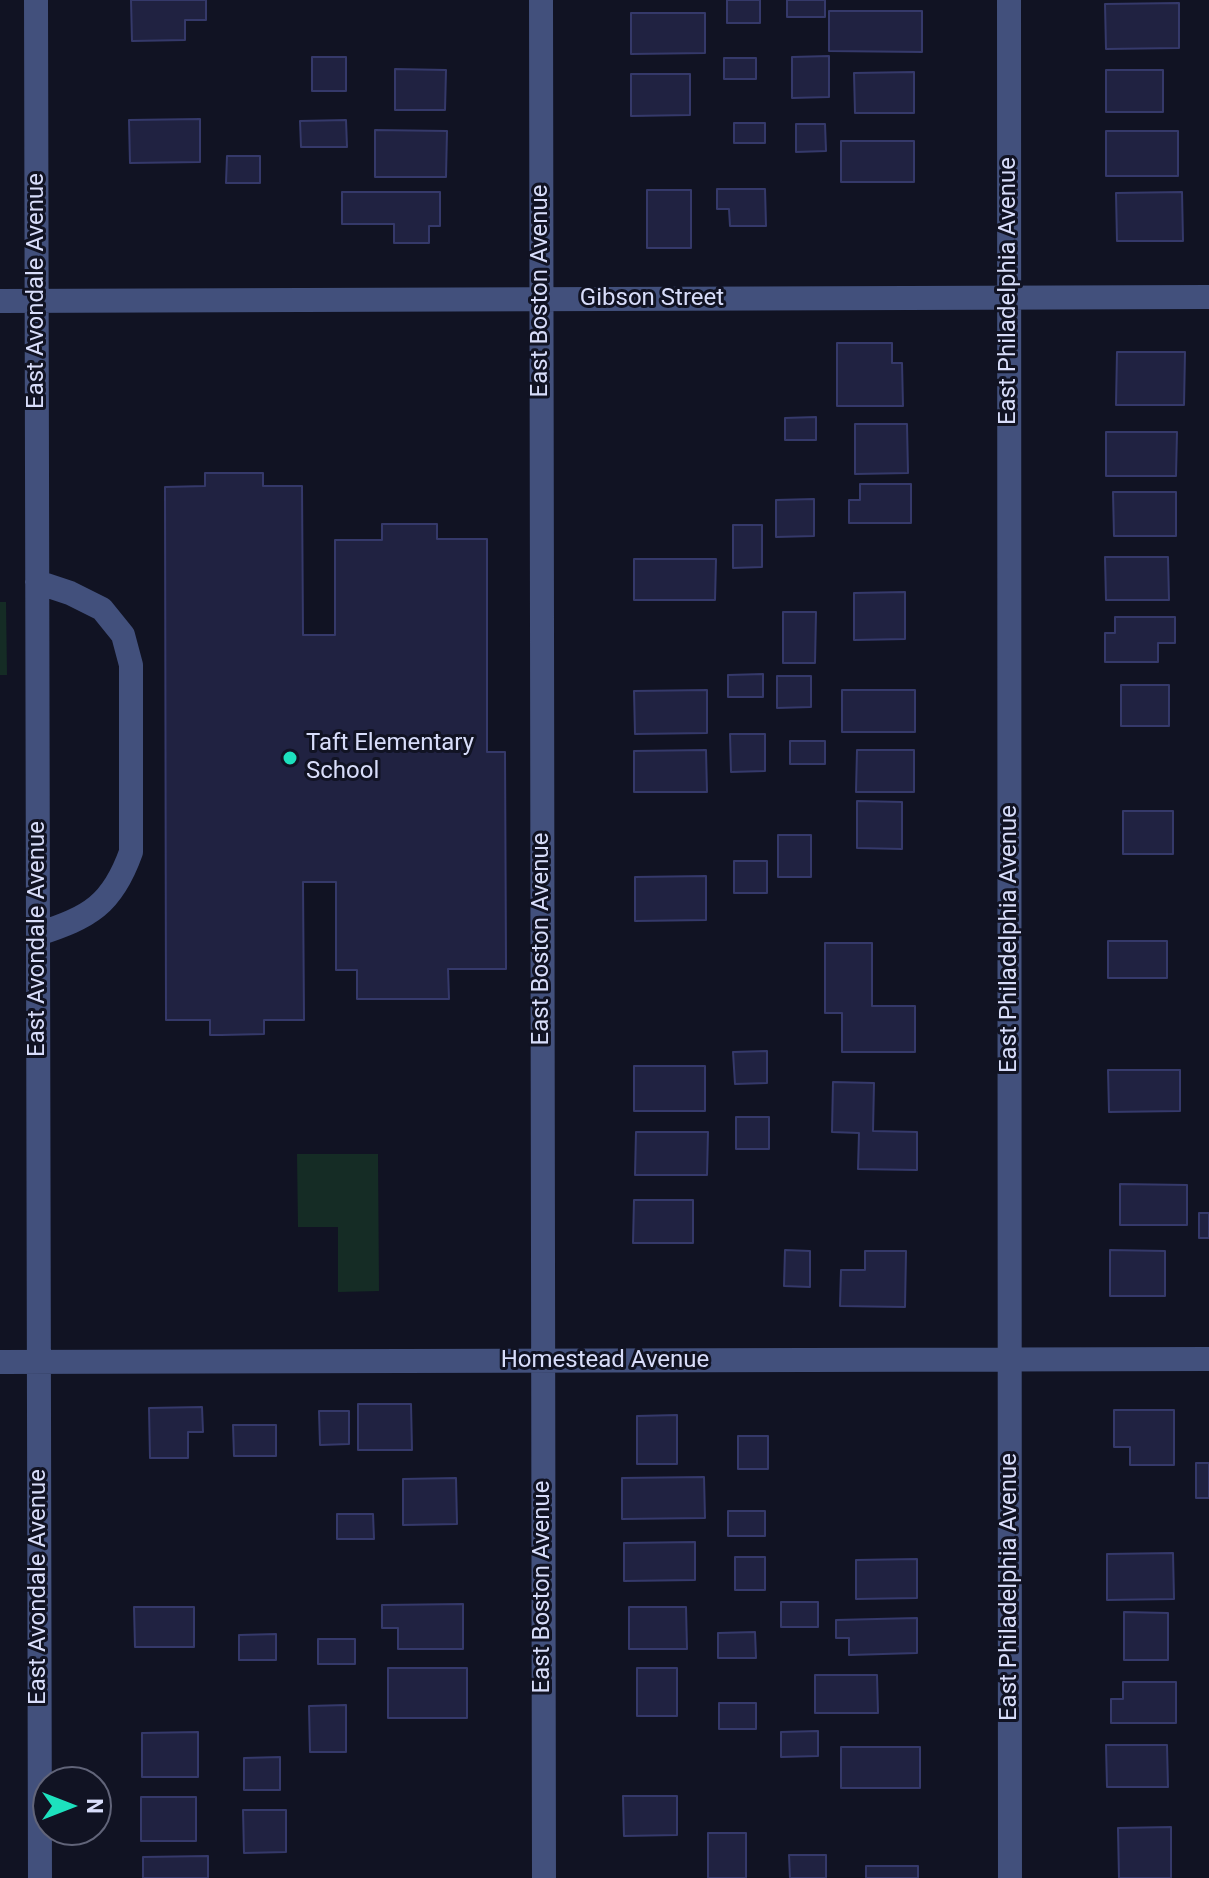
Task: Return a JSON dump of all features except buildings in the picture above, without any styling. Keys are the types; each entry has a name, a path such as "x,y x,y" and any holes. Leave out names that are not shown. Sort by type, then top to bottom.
{"street":[{"name":"East Avondale Avenue","path":"36,0 40,1878"},
{"name":"East Boston Avenue","path":"541,0 544,1878"},
{"name":"East Philadelphia Avenue","path":"1009,0 1010,1878"},
{"name":"Gibson Street","path":"0,301 1209,297"},
{"path":"37,582 102,609 123,635 131,665 131,852 121,881 103,904 79,920 38,934"},
{"name":"Homestead Avenue","path":"0,1362 1209,1359"}],"green space":[{"path":"0,602 6,602 7,675 0,675"},
{"path":"297,1154 378,1154 379,1291 338,1292 338,1227 298,1227"}],"place":[{"name":"Taft Elementary School","path":"290,758"}]}
